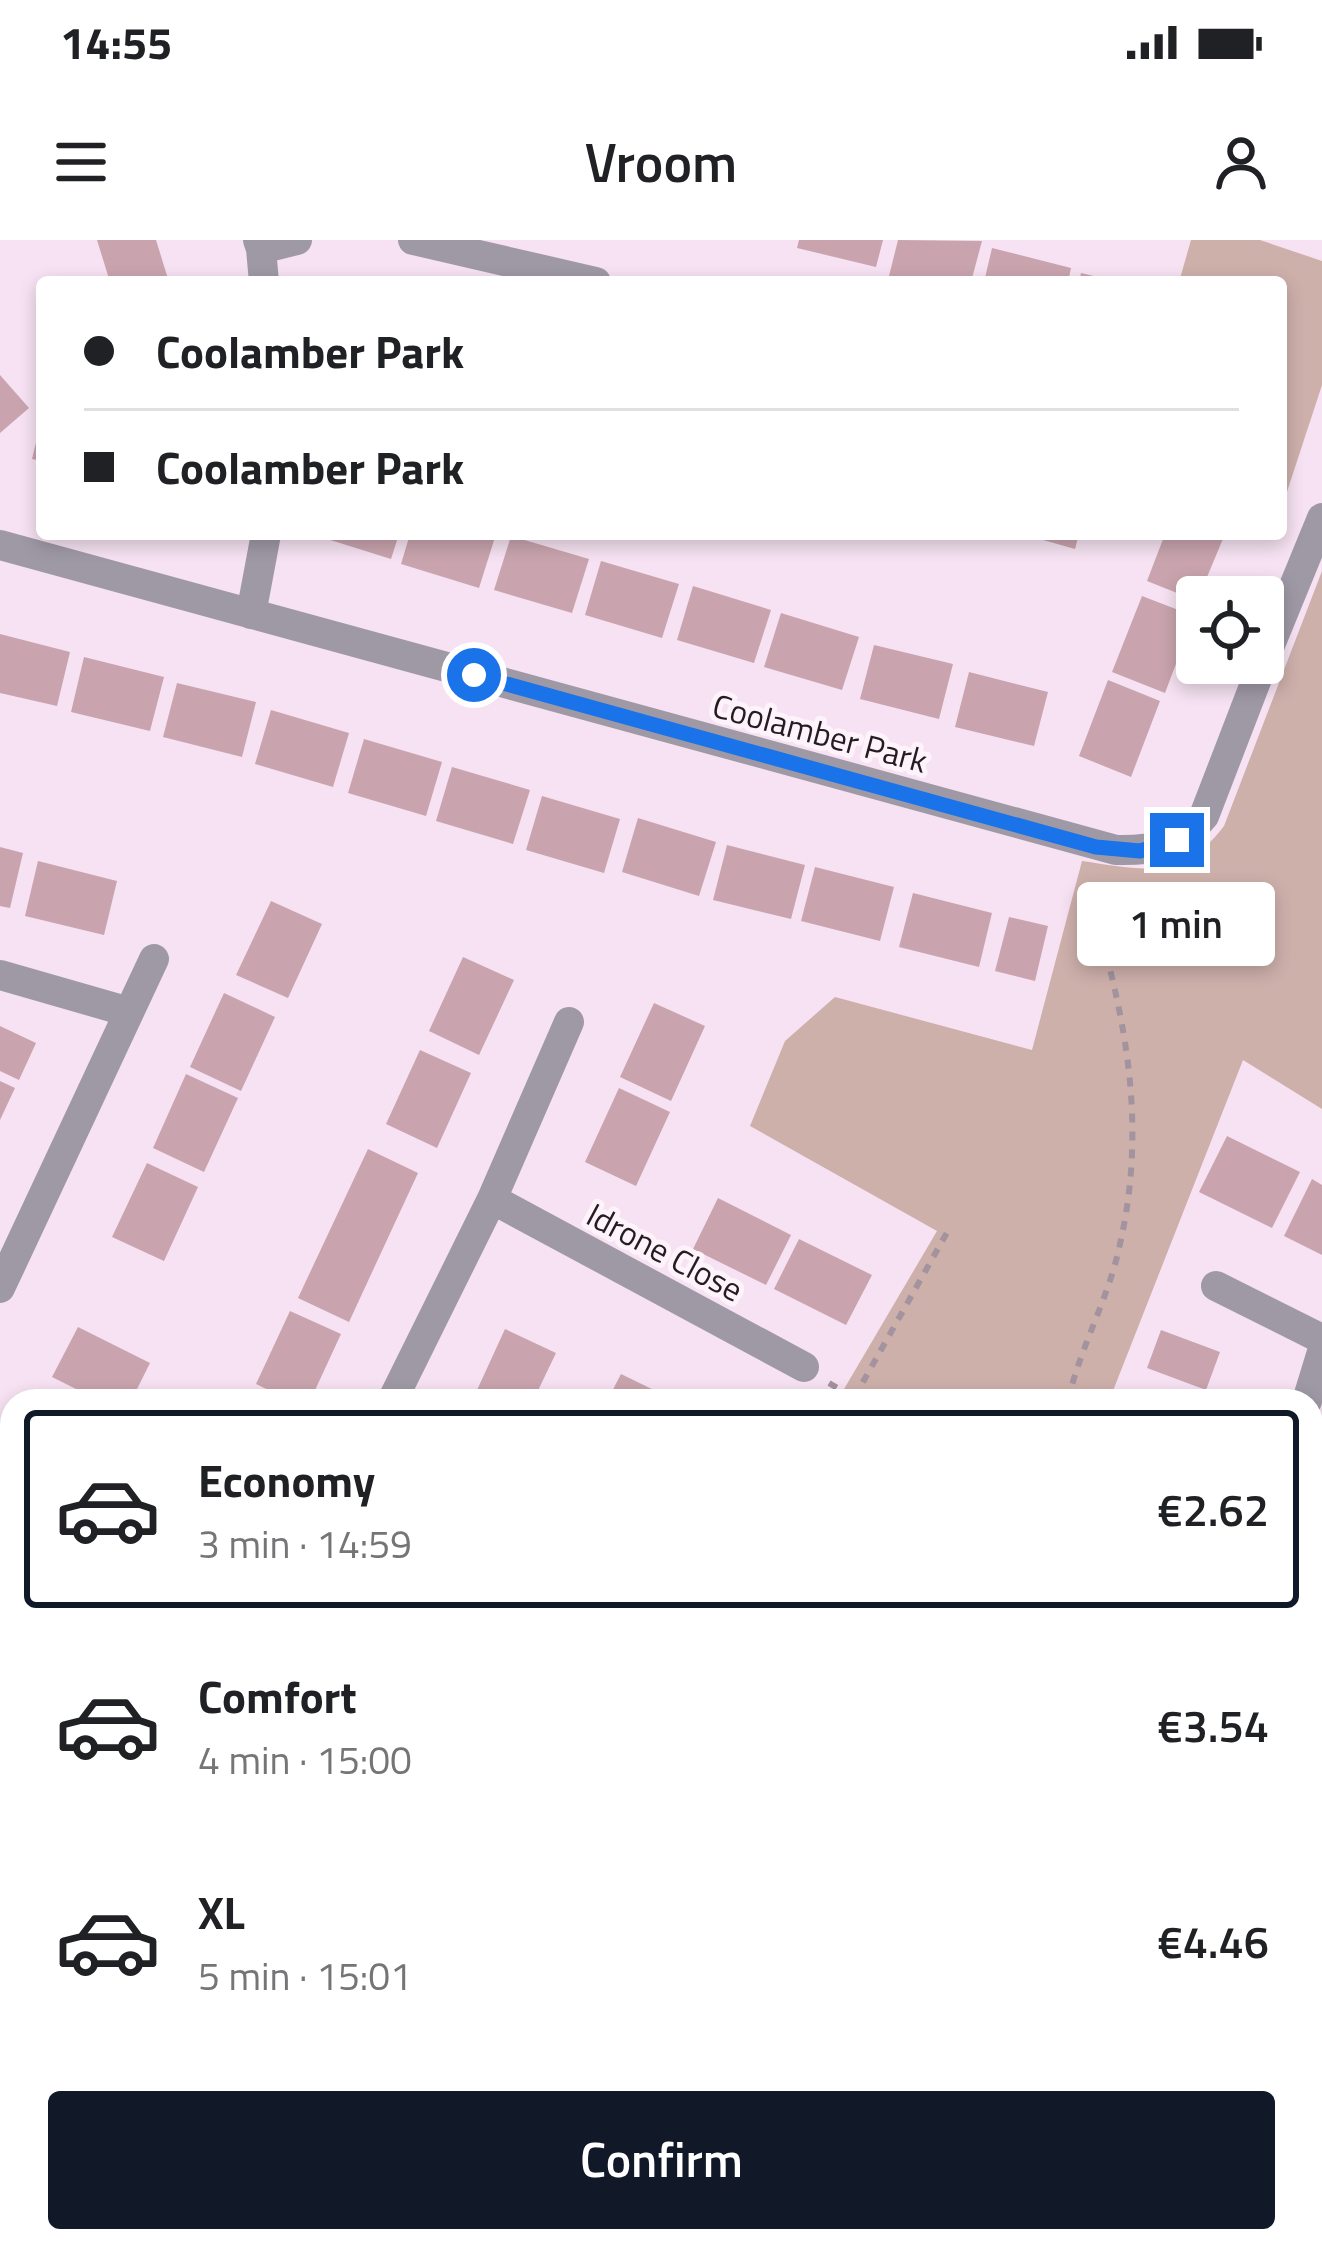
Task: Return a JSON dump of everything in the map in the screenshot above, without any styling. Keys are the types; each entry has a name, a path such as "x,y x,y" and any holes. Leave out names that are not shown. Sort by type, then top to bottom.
{"street":[{"path":"263,276 259,244 297,240"},
{"path":"413,240 570,276"},
{"name":"Coolamber Park","path":"1284,611 1322,518"},
{"path":"251,614 265,540"},
{"name":"Coolamber Park","path":"0,545 1096,847 1162,848 1192,830 1204,816 1255,684"},
{"path":"0,1288 154,958"},
{"path":"0,975 129,1012"},
{"path":"398,1389 493,1199 569,1022"},
{"name":"Idrone Close","path":"493,1199 817,1375"},
{"path":"1216,1286 1322,1339"},
{"path":"1310,1389 1322,1352"}],"path":[{"path":"1072,1389 1121,1241 1130,1157 1131,1053 1085,882"},
{"path":"861,1389 949,1229"},
{"path":"817,1375 839,1389"}],"shaded area":[{"path":"1191,240 1260,240 1322,261 1322,385 1287,492 1287,276 1181,276"},
{"path":"1322,571 1322,1109 1243,1060 1114,1389 844,1389 937,1231 750,1126 785,1041 835,997 1032,1050 1082,861 1160,868 1193,856 1224,826 1279,684 1284,684 1284,670"}],"building":[{"path":"97,240 156,240 167,276 108,276"},
{"path":"799,240 883,240 876,267 797,248"},
{"path":"898,240 982,241 973,276 889,276"},
{"path":"992,248 1071,268 1069,276 985,276"},
{"path":"0,375 29,408 0,433"},
{"path":"330,540 397,540 391,559"},
{"path":"408,540 494,540 479,588 401,564"},
{"path":"510,540 589,559 572,613 494,590"},
{"path":"1043,540 1077,540 1075,549"},
{"path":"1163,540 1222,540 1207,576 1176,576 1176,593 1147,581"},
{"path":"601,561 679,584 662,638 585,615"},
{"path":"693,586 771,610 754,663 677,640"},
{"path":"1142,596 1176,609 1176,664 1165,693 1112,672"},
{"path":"781,613 859,637 842,690 764,667"},
{"path":"0,634 70,652 57,706 0,693"},
{"path":"874,645 953,664 939,719 860,699"},
{"path":"84,657 164,677 150,731 71,712"},
{"path":"969,672 1048,692 1034,746 955,727"},
{"path":"1108,680 1160,701 1131,777 1079,756"},
{"path":"177,683 256,702 242,757 163,737"},
{"path":"271,710 349,733 333,787 255,764"},
{"path":"364,739 442,762 426,816 348,793"},
{"path":"452,767 530,790 513,844 436,821"},
{"path":"542,796 620,819 604,873 526,850"},
{"path":"638,818 716,842 699,896 622,872"},
{"path":"727,845 805,865 791,919 713,900"},
{"path":"0,847 23,853 10,908 0,906"},
{"path":"38,861 117,881 104,935 25,916"},
{"path":"815,867 894,887 880,941 801,921"},
{"path":"913,893 992,913 979,967 899,947"},
{"path":"271,901 322,924 288,998 236,975"},
{"path":"1009,917 1048,926 1035,981 995,971"},
{"path":"463,957 514,980 479,1055 429,1031"},
{"path":"224,993 275,1017 241,1091 190,1067"},
{"path":"654,1003 705,1026 671,1101 620,1077"},
{"path":"0,1026 36,1043 19,1080 0,1071"},
{"path":"420,1050 471,1073 437,1148 386,1124"},
{"path":"186,1074 238,1098 204,1172 153,1148"},
{"path":"0,1081 15,1088 0,1120"},
{"path":"619,1088 670,1112 636,1186 585,1162"},
{"path":"1227,1136 1300,1172 1272,1228 1199,1192"},
{"path":"368,1149 418,1173 349,1322 298,1298"},
{"path":"147,1163 198,1187 164,1261 112,1237"},
{"path":"1312,1179 1322,1185 1322,1255 1284,1236"},
{"path":"718,1198 791,1235 766,1285 693,1249"},
{"path":"799,1239 872,1275 846,1325 774,1289"},
{"path":"290,1311 341,1334 316,1389 266,1389 256,1384"},
{"path":"78,1327 150,1363 137,1389 76,1389 52,1377"},
{"path":"505,1329 556,1353 539,1389 478,1389"},
{"path":"1161,1330 1220,1352 1206,1389 1147,1368"},
{"path":"621,1374 652,1389 613,1389"}],"route":[{"path":"474,675 1096,847 1140,851 1177,840"}]}
